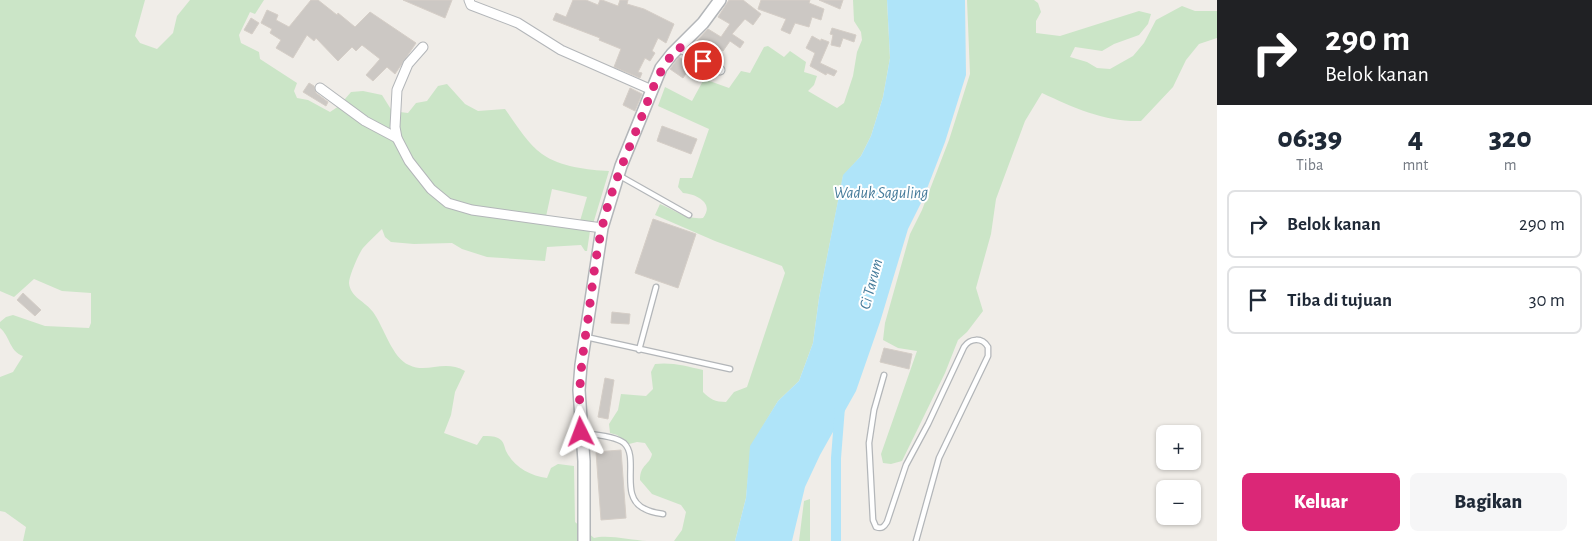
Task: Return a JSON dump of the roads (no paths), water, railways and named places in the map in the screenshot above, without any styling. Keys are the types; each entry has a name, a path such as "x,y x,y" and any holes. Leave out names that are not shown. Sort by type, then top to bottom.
{"street":[{"path":"469,0 471,5 518,22 562,50 652,90"},
{"path":"584,541 584,461 579,390 585,337 602,228 618,176 661,68 703,23 719,0"},
{"path":"422,47 408,64 397,90 397,138 409,161 431,190 448,203 472,210 602,228"},
{"path":"679,47 720,70"},
{"path":"320,88 365,121 397,138"}],"lane":[{"path":"618,176 689,215"},
{"path":"639,350 656,287"},
{"path":"585,337 639,350 717,365 730,370"},
{"path":"884,375 874,410 869,443 873,520 876,527 880,528 887,522 906,465 928,424 964,347 968,341 980,340 986,343 988,347 988,356 940,458 916,541"},
{"path":"581,432 619,440 625,444 629,453 630,481 635,502 644,509 663,514"}],"water":[{"name":"Waduk Saguling","path":"887,0 965,0 966,75 945,142 923,199 908,229 880,322 856,391 820,455 805,487 792,541 735,541 746,498 750,446 778,401 799,381 813,343 819,298 843,175 861,156 871,136 883,97 890,58"}],"waterway":[{"path":"836,541 836,458 840,407"}],"water label":[{"name":"Ci Tarum","path":"871,284"}]}
